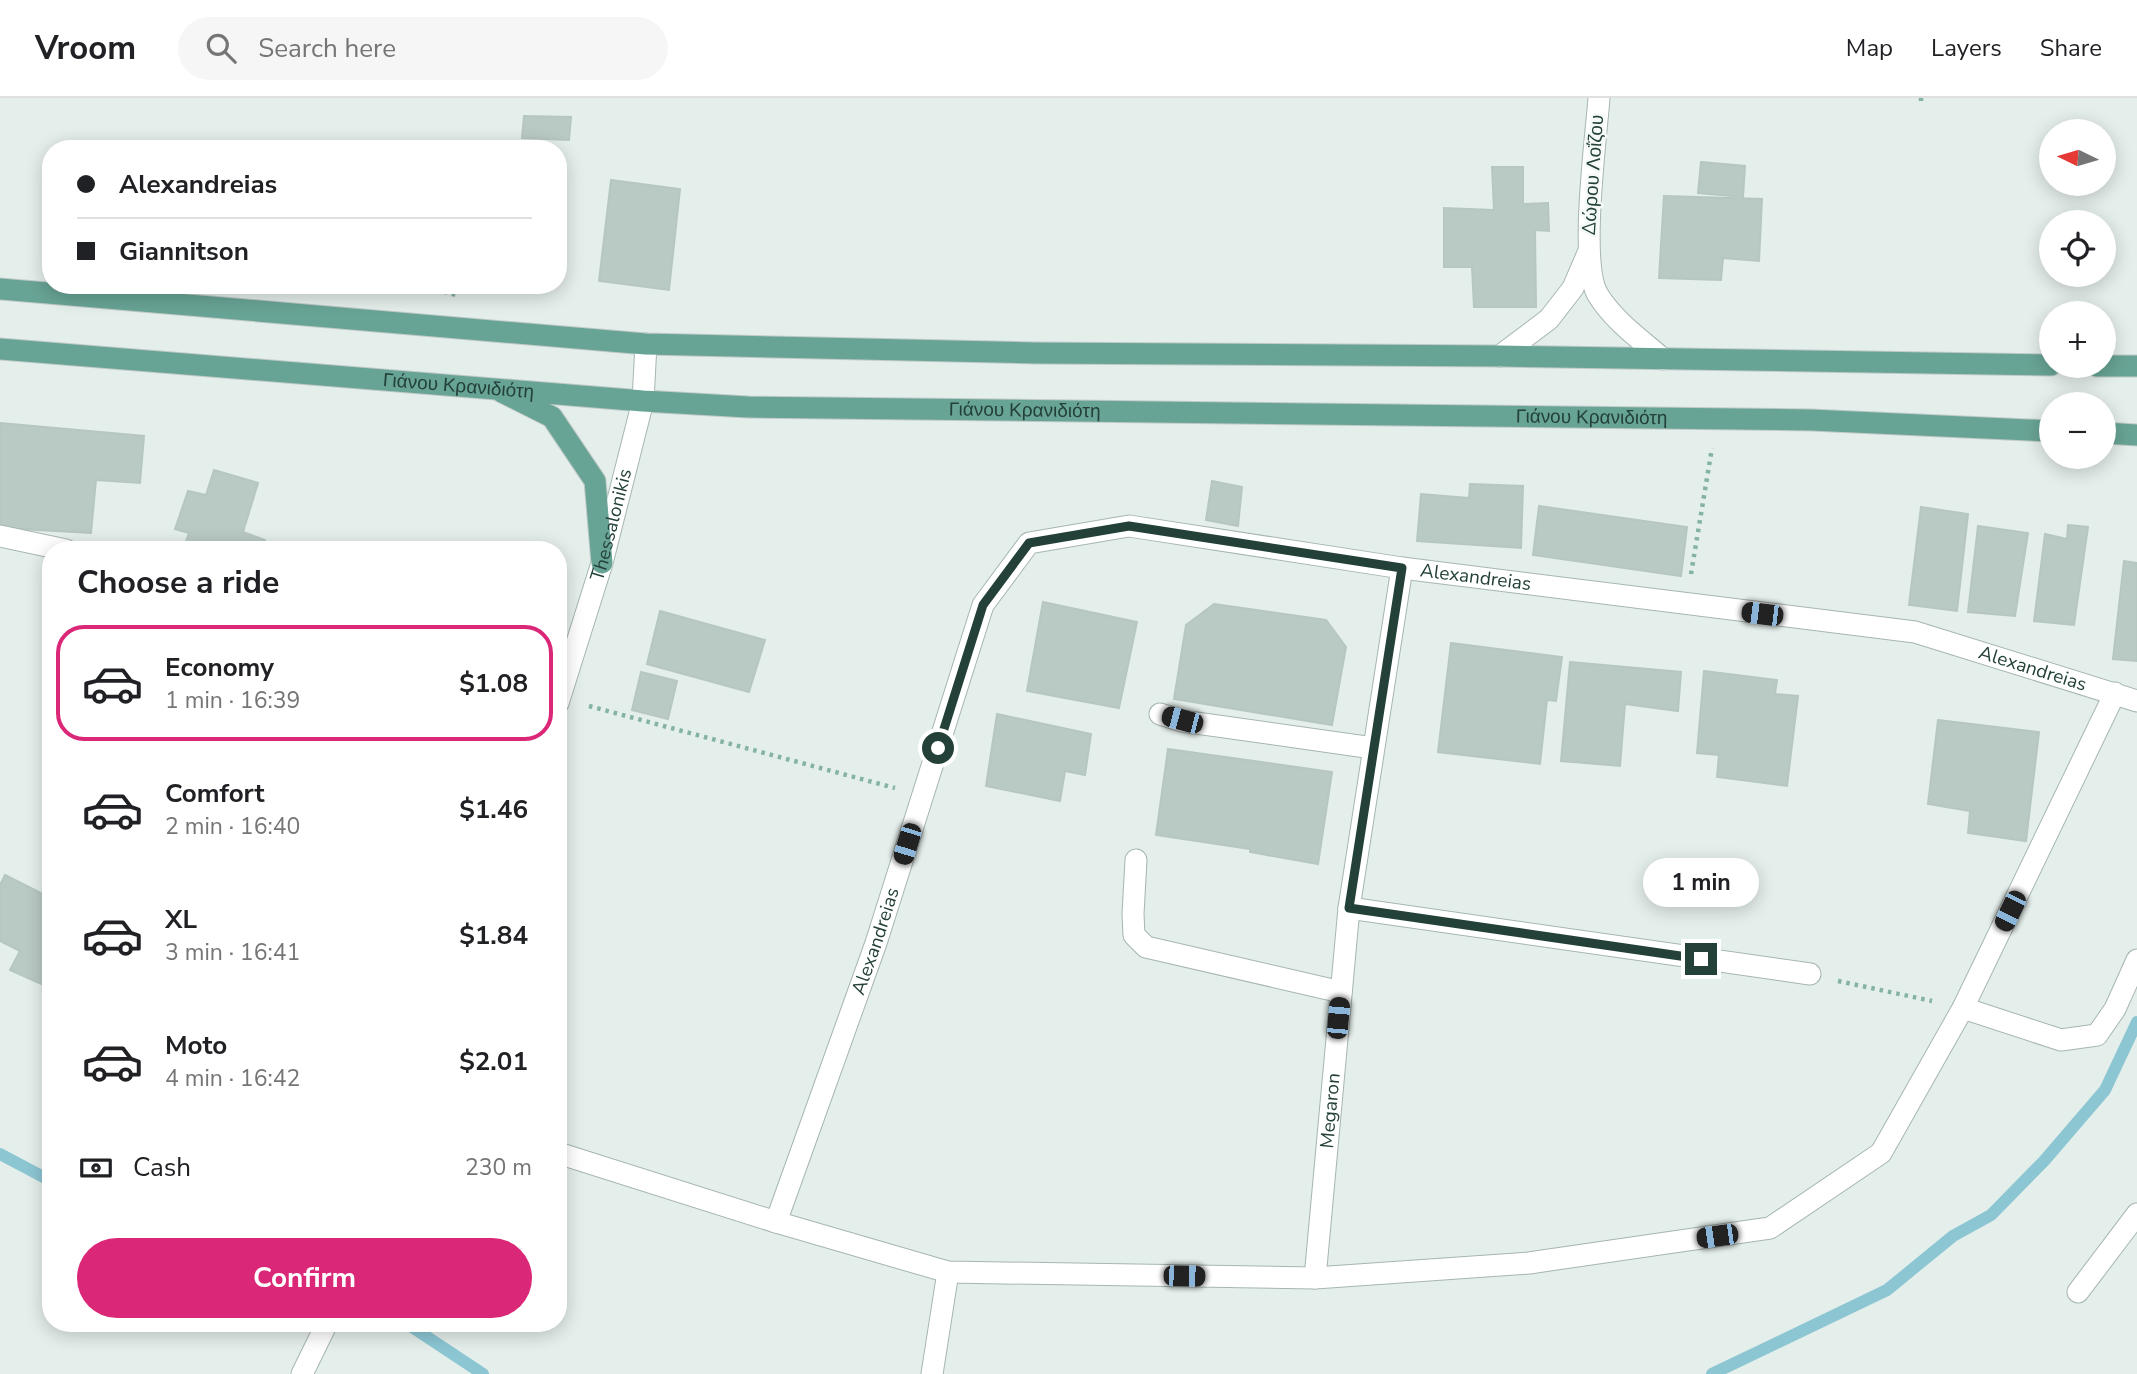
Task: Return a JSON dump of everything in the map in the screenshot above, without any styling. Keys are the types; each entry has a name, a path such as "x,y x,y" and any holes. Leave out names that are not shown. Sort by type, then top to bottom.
{"main road":[{"path":"0,289 42,293"},
{"path":"59,294 646,344 1035,353 1500,356 2039,365"},
{"name":"Γιάνου Κρανιδιότη","path":"0,349 643,401 761,407 1811,420 2039,430"},
{"path":"2116,366 2137,366"},
{"path":"492,387 552,417 595,481 601,563"},
{"path":"2116,434 2137,435"}],"street":[{"name":"Δώρου Λοΐζου","path":"1599,98 1588,253 1597,293 1620,322 1663,359"},
{"name":"Δώρου Λοΐζου","path":"1500,356 1549,319 1573,288 1588,253"},
{"name":"Thessalonikis","path":"567,675 601,563 643,401 646,344"},
{"name":"Alexandreias","path":"776,1222 876,943 983,605 1029,543 1129,526 1402,568 1915,632 2137,701"},
{"path":"0,536 42,545"},
{"name":"Megaron","path":"1315,1278 1349,908 1402,568"},
{"path":"567,1156 776,1222 948,1272 1315,1278 1530,1263 1770,1228 1881,1153 1962,1008 2115,693"},
{"path":"1160,714 1182,720 1373,748"},
{"path":"1136,860 1134,935 1146,947 1340,992"},
{"path":"1349,908 1810,974"},
{"path":"1962,1008 2061,1040 2078,1040 2097,1035 2115,1009 2137,960"},
{"path":"2078,1292 2137,1214"},
{"path":"932,1374 948,1272"},
{"path":"302,1374 323,1332"}],"path":[{"path":"451,294 465,298"},
{"path":"1686,605 1716,419"},
{"path":"567,703 923,795"},
{"path":"1810,974 1962,1008"}],"building":[{"path":"524,116 571,117 569,140 522,138"},
{"path":"1701,162 1745,166 1743,197 1698,193"},
{"path":"1492,167 1523,167 1523,204 1548,203 1549,231 1535,230 1536,307 1474,307 1472,267 1444,267 1444,208 1494,210"},
{"path":"611,180 680,189 669,290 599,281"},
{"path":"1664,196 1762,199 1759,261 1723,258 1721,280 1659,278"},
{"path":"0,423 144,436 140,483 96,480 91,533 0,528"},
{"path":"214,470 258,483 243,532 265,541 186,541 189,533 175,529 188,491 206,495"},
{"path":"1212,481 1242,487 1238,526 1206,520"},
{"path":"1470,484 1523,486 1521,548 1417,541 1421,494 1469,498"},
{"path":"1539,506 1687,527 1681,576 1533,555"},
{"path":"1921,507 1968,514 1957,611 1909,605"},
{"path":"2068,525 2088,527 2074,625 2034,621 2045,534 2067,539"},
{"path":"1978,526 2028,533 2015,616 1968,612"},
{"path":"2124,561 2137,563 2137,661 2113,659"},
{"path":"1043,602 1137,622 1119,708 1027,691"},
{"path":"1214,604 1326,620 1346,647 1332,725 1174,699 1186,625"},
{"path":"660,611 765,640 749,692 647,664"},
{"path":"1451,643 1562,657 1556,701 1547,700 1540,764 1438,752"},
{"path":"1570,662 1681,672 1678,711 1625,704 1620,766 1561,761"},
{"path":"1704,671 1777,680 1775,694 1798,696 1787,786 1717,777 1719,755 1697,753"},
{"path":"641,672 677,681 668,719 632,710"},
{"path":"997,714 1091,734 1085,775 1065,771 1060,801 986,786"},
{"path":"1938,720 2039,732 2026,841 1968,833 1970,811 1928,804"},
{"path":"1168,749 1332,772 1318,864 1250,852 1250,849 1156,835"},
{"path":"5,875 42,894 42,984 10,970 20,951 0,941 0,885"}],"waterway":[{"path":"1712,1374 1887,1290 1953,1236 1991,1215 2044,1161 2105,1090 2137,1022"},
{"path":"0,1154 42,1176"},
{"path":"420,1332 483,1374"}],"route":[{"path":"938,748 983,605 1029,543 1129,526 1402,568 1349,908 1701,959"}]}
